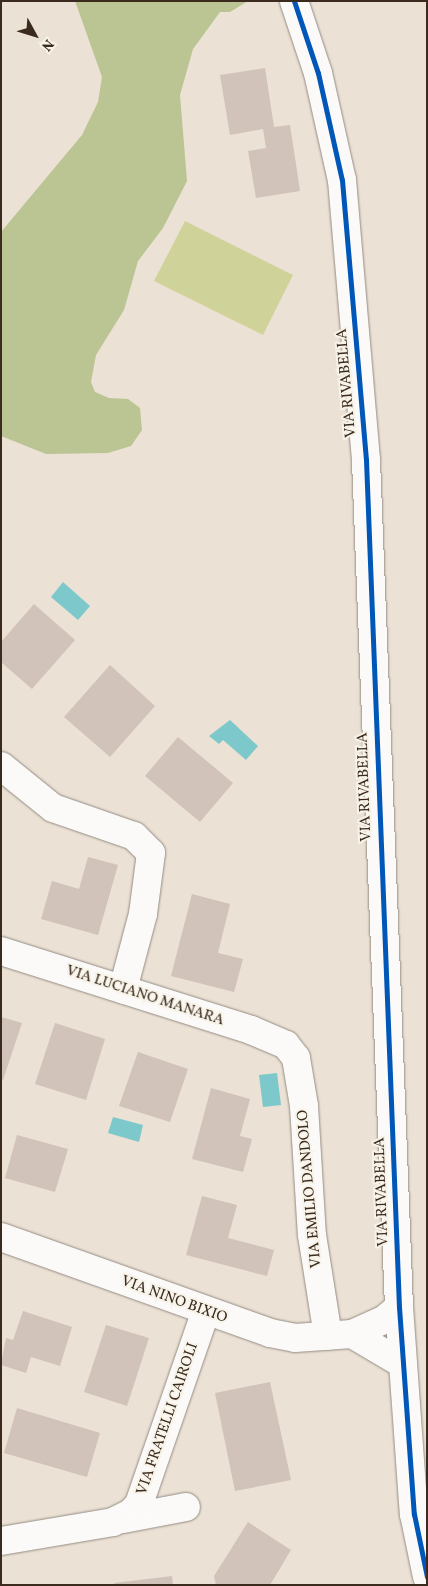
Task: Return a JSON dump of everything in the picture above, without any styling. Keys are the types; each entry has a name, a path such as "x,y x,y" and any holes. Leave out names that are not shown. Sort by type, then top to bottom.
{"street":[{"name":"VIA RIVABELLA","path":"294,1 318,73 342,180 366,460 399,1307 414,1514 427,1577"},
{"path":"1,766 53,808 134,836 152,853 147,895 124,989"},
{"name":"VIA LUCIANO MANARA","path":"1,951 124,989 286,1045"},
{"name":"VIA EMILIO DANDOLO","path":"286,1045 296,1058 304,1106 312,1235 340,1335"},
{"name":"VIA NINO BIXIO","path":"1,1237 270,1333 340,1335 385,1319 399,1307"},
{"name":"VIA FRATELLI CAIROLI","path":"122,1519 139,1504 206,1310"},
{"name":"VIA NINO BIXIO","path":"340,1335 403,1364"},
{"path":"1,1541 186,1507"}],"green space":[{"path":"75,1 248,1 230,12 220,12 193,49 180,95 187,181 163,228 138,261 124,310 96,355 91,382 95,392 109,398 128,399 140,408 142,430 131,446 108,453 46,454 1,436 1,232 82,135 98,102 102,77"},
{"path":"185,221 293,275 263,335 154,281"}],"water":[{"path":"63,582 90,606 78,620 51,597"},
{"path":"230,720 258,746 246,760 223,740 219,744 209,736"},
{"path":"277,1073 281,1105 263,1107 259,1075"},
{"path":"113,1117 143,1125 139,1142 108,1133"}],"building":[{"path":"265,68 274,127 290,125 300,191 256,198 248,151 266,148 263,129 230,135 220,75"},
{"path":"34,604 75,640 32,689 1,662 1,642"},
{"path":"110,665 155,706 110,757 64,717"},
{"path":"178,737 233,783 200,822 145,776"},
{"path":"88,857 118,865 98,935 41,919 52,881 79,889"},
{"path":"192,894 230,904 218,953 243,959 234,992 171,976"},
{"path":"1,1017 22,1023 3,1080 1,1079"},
{"path":"55,1023 105,1039 86,1100 35,1084"},
{"path":"138,1052 188,1069 170,1122 119,1106"},
{"path":"211,1088 250,1099 240,1136 252,1139 243,1172 192,1159"},
{"path":"17,1135 68,1149 55,1192 5,1178"},
{"path":"202,1196 237,1205 228,1238 274,1250 267,1276 186,1255"},
{"path":"23,1311 72,1327 60,1366 31,1357 26,1373 1,1365 6,1338 13,1340"},
{"path":"106,1325 149,1338 127,1406 84,1392"},
{"path":"270,1382 291,1480 235,1491 215,1393"},
{"path":"17,1408 100,1433 87,1477 4,1453"},
{"path":"248,1522 291,1550 270,1585 216,1585 214,1576"},
{"path":"172,1576 173,1585 115,1585 114,1583"}],"cycle path":[{"path":"294,1 318,73 342,180 366,460 399,1307 414,1514 427,1577"}]}
